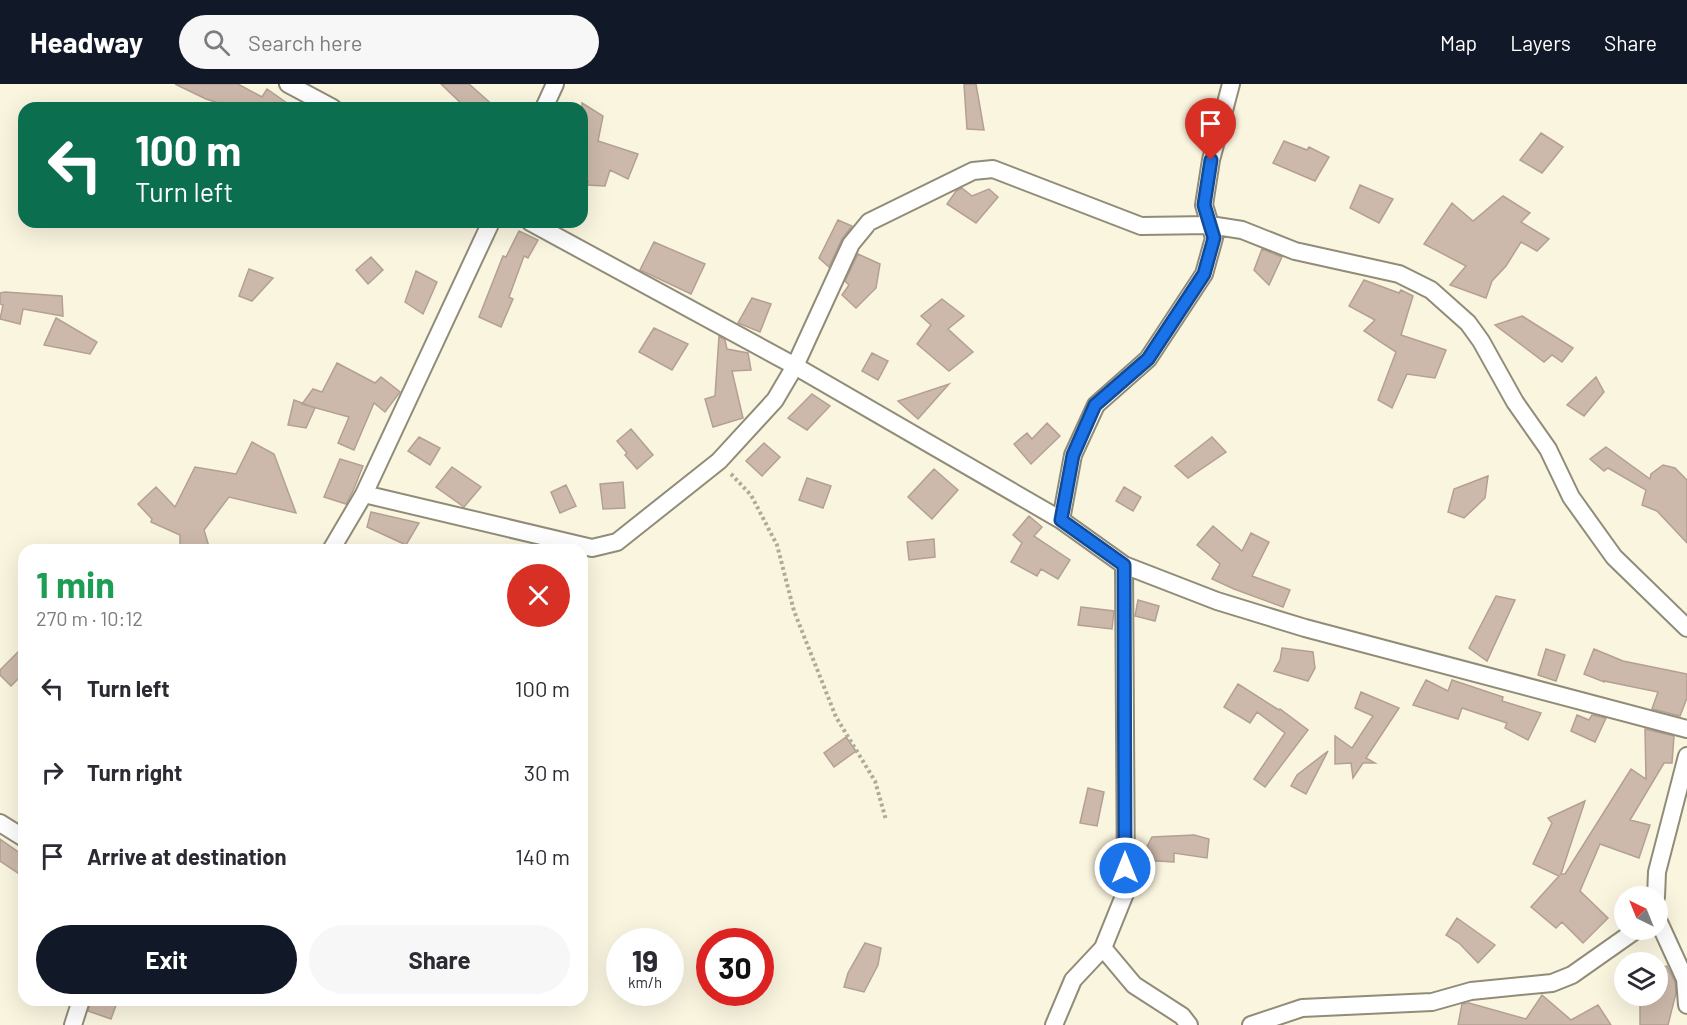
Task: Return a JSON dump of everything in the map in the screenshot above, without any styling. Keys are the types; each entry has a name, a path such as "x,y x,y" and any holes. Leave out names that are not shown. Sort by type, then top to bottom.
{"street":[{"path":"288,84 322,102"},
{"path":"547,102 555,84"},
{"path":"1061,520 1073,455 1095,405 1148,359 1204,274 1214,238 1204,205 1211,160 1232,84"},
{"path":"588,547 617,542 719,461 776,400 795,366 851,244 868,222 973,171 993,169 1141,226 1210,225 1242,230 1295,251 1398,274 1431,290 1468,323 1481,341 1515,402 1548,449 1571,497 1614,557 1687,628"},
{"path":"334,544 363,494 488,228"},
{"path":"541,228 795,366 1061,520 1124,565 1217,601 1305,628 1687,729"},
{"path":"363,494 575,544"},
{"path":"1054,1025 1073,980 1103,948 1126,891 1124,565"},
{"path":"1656,886 1657,872 1687,756"},
{"path":"0,823 18,834"},
{"path":"1251,1025 1302,1008 1432,1002 1471,991 1552,983 1572,975 1622,940"},
{"path":"1667,940 1685,979 1687,1005"},
{"path":"1103,948 1134,985 1182,1016 1189,1025"},
{"path":"72,1025 79,1006"}],"path":[{"path":"719,461 751,495 777,545 794,611 823,686 836,717 875,781 886,820"}],"building":[{"path":"175,84 238,84 262,97 267,89 285,102 215,102"},
{"path":"441,84 469,84 489,102 460,102"},
{"path":"964,84 976,84 984,130 967,129"},
{"path":"588,107 603,116 598,141 638,154 628,179 610,170 605,186 588,185"},
{"path":"1541,133 1563,147 1542,173 1520,160"},
{"path":"1284,141 1307,150 1309,147 1329,157 1315,181 1273,163"},
{"path":"1360,185 1393,199 1379,223 1350,208"},
{"path":"962,188 972,196 989,189 998,197 976,223 947,204 956,191"},
{"path":"1503,196 1530,213 1521,222 1549,239 1537,251 1521,242 1506,266 1492,281 1486,298 1450,285 1466,266 1424,244 1452,203 1473,221"},
{"path":"838,220 852,226 842,239 829,267 819,258"},
{"path":"519,231 538,240 528,258 524,256 509,297 513,299 501,327 479,317 503,256 506,257"},
{"path":"654,242 705,264 691,294 640,270"},
{"path":"1262,249 1282,257 1269,285 1254,270"},
{"path":"858,254 880,264 876,288 856,308 842,295 849,285 845,281"},
{"path":"371,257 383,270 368,284 356,270"},
{"path":"249,269 273,278 252,301 239,296"},
{"path":"416,271 437,282 423,314 405,302"},
{"path":"1364,280 1399,293 1401,290 1413,296 1401,335 1446,350 1435,378 1407,374 1392,408 1378,400 1396,352 1364,331 1375,320 1349,306"},
{"path":"0,293 62,296 63,316 23,309 20,324 0,319 3,305 0,304"},
{"path":"752,298 771,304 760,332 738,323"},
{"path":"942,299 964,316 948,329 973,352 949,371 917,344 931,325 921,316"},
{"path":"1522,316 1573,348 1562,362 1552,355 1544,362 1495,325"},
{"path":"56,318 97,342 90,354 44,345"},
{"path":"654,328 688,344 672,370 639,352"},
{"path":"719,336 725,340 727,349 748,353 751,370 732,371 743,418 713,427 705,399 715,396"},
{"path":"872,353 888,361 878,380 862,371"},
{"path":"337,363 375,383 381,377 400,392 385,412 374,403 354,450 338,443 349,417 302,404 313,389 322,392"},
{"path":"1596,377 1604,392 1584,416 1567,405"},
{"path":"949,384 918,419 898,401"},
{"path":"812,394 830,406 807,430 788,418"},
{"path":"294,400 315,408 306,428 288,425"},
{"path":"1047,423 1060,436 1031,464 1014,444 1027,433 1032,439"},
{"path":"631,429 653,455 637,469 617,441"},
{"path":"419,437 440,448 430,465 408,451"},
{"path":"1212,437 1226,452 1188,478 1175,466"},
{"path":"252,442 274,454 296,513 229,497 204,530 208,544 180,544 180,535 151,522 152,519 138,504 156,487 175,507 195,467 236,474"},
{"path":"764,443 780,457 762,476 746,461"},
{"path":"1606,447 1650,479 1651,474 1663,465 1675,468 1687,480 1687,543 1657,511 1642,505 1646,490 1608,468 1604,471 1590,459"},
{"path":"340,459 363,466 346,504 324,497"},
{"path":"452,467 481,487 464,507 436,487"},
{"path":"934,469 958,490 932,519 908,497"},
{"path":"1488,476 1485,498 1464,518 1448,512 1454,489"},
{"path":"807,478 831,486 823,508 799,500"},
{"path":"623,482 625,508 603,509 600,484"},
{"path":"566,485 576,506 560,513 551,492"},
{"path":"1124,487 1141,497 1133,511 1116,501"},
{"path":"371,512 419,523 407,544 367,527"},
{"path":"1029,516 1042,527 1034,536 1070,560 1058,579 1041,569 1037,576 1011,562 1022,543 1013,535"},
{"path":"1213,526 1242,551 1251,533 1269,542 1252,576 1290,590 1283,607 1212,579 1220,564 1197,545"},
{"path":"934,539 935,557 909,560 907,542"},
{"path":"1496,596 1515,600 1487,661 1469,648"},
{"path":"1138,600 1159,606 1155,621 1135,616"},
{"path":"1081,607 1114,611 1112,629 1078,625"},
{"path":"1282,648 1313,652 1315,668 1308,681 1274,671 1280,660"},
{"path":"1546,649 1565,655 1556,681 1538,675"},
{"path":"1594,649 1623,661 1687,674 1687,698 1680,716 1652,709 1658,692 1604,682 1584,674"},
{"path":"18,652 18,679 11,686 0,675 0,670"},
{"path":"1426,680 1448,691 1452,680 1503,697 1502,701 1541,713 1528,740 1505,728 1507,723 1462,708 1458,719 1413,705"},
{"path":"1238,684 1280,709 1308,730 1265,787 1254,779 1285,733 1257,712 1250,723 1224,707"},
{"path":"1361,692 1399,708 1366,758 1375,763 1363,763 1353,778 1351,763 1335,764 1335,736 1352,748 1373,716 1355,708"},
{"path":"1577,715 1589,720 1592,715 1606,718 1595,742 1571,731"},
{"path":"1645,729 1674,736 1672,763 1664,763 1630,820 1650,825 1639,858 1600,844 1580,891 1608,918 1583,943 1562,922 1556,928 1531,907 1559,876 1533,864 1552,823 1548,818 1585,801 1561,874 1565,874 1631,769 1646,779"},
{"path":"846,737 856,751 834,767 824,753"},
{"path":"1328,751 1306,794 1291,786 1297,775"},
{"path":"1088,788 1104,792 1097,826 1080,823"},
{"path":"1194,835 1209,839 1207,858 1174,853 1174,862 1140,860 1152,837"},
{"path":"0,839 18,852 18,873 0,861"},
{"path":"1457,918 1495,945 1478,963 1459,943 1446,935"},
{"path":"865,943 881,948 878,965 864,992 844,987 848,973"},
{"path":"1668,968 1675,982 1676,993 1668,1025 1640,1025 1640,1006 1668,1006"},
{"path":"1542,995 1571,1020 1598,1005 1611,1025 1458,1025 1462,1004 1469,1003 1526,1019"},
{"path":"89,1006 116,1006 111,1019 88,1011"}],"route":[{"path":"1125,868 1124,565 1061,520 1073,455 1095,405 1148,359 1204,274 1214,238 1204,205 1211,160"}]}
